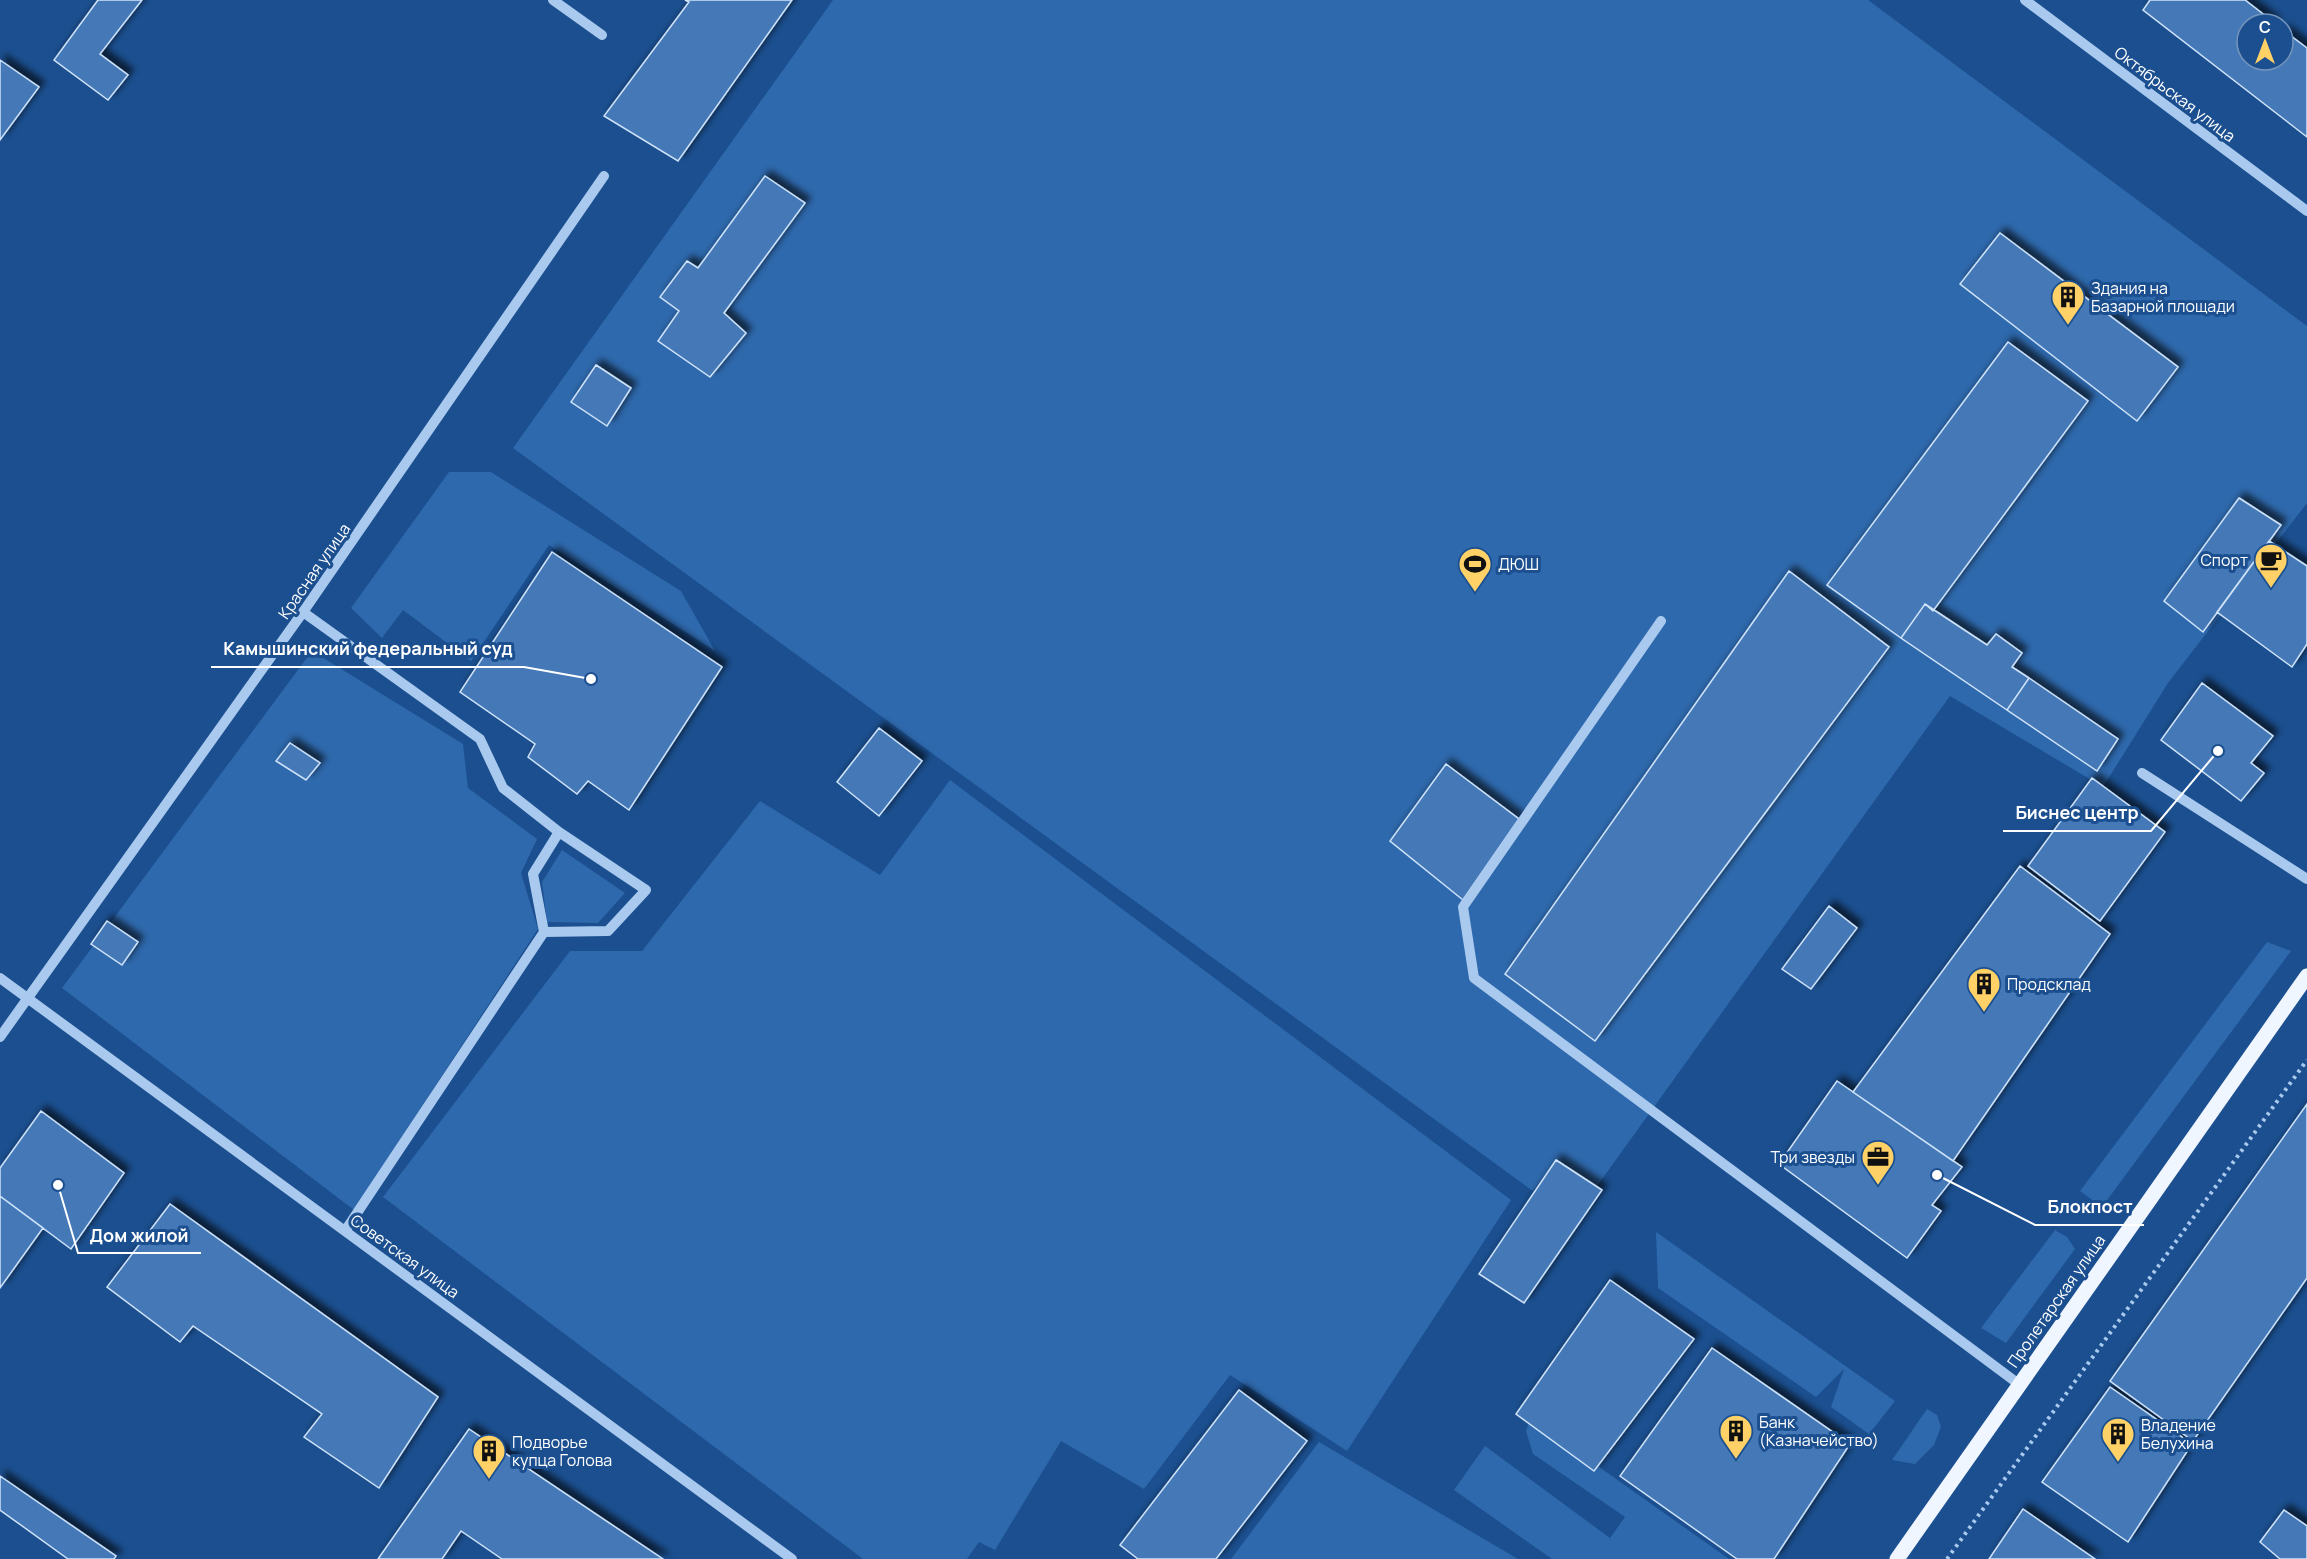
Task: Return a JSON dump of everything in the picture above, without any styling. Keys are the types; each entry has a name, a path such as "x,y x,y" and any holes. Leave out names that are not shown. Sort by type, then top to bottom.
{"main road":[{"name":"Пролетарская улица","path":"1897,1559 2307,976"}],"street":[{"path":"553,0 602,35"},
{"name":"Октябрьская улица","path":"2025,0 2307,212"},
{"name":"Красная улица","path":"0,1037 303,612 604,176"},
{"path":"303,612 480,739 503,788 559,832 646,891 608,931 544,932"},
{"path":"1661,621 1463,907 1474,978 2020,1384"},
{"path":"2142,773 2307,879"},
{"path":"345,1231 544,932 532,874 559,832"},
{"name":"Советская улица","path":"0,978 789,1558"}],"path":[{"path":"1947,1559 2307,1060"}],"shaded area":[{"name":"ДЮШ","path":"833,0 1868,0 2307,326 2307,503 2168,683 2103,787 1950,696 1597,1186 1556,1160 1533,1191 513,448"},
{"path":"449,472 491,472 681,591 715,651 549,545 471,661 403,610 382,638 351,608"},
{"path":"312,651 463,744 468,788 537,839 521,873 538,929 354,1210 62,988"},
{"path":"950,780 1511,1200 1347,1451 1230,1375 1144,1489 1061,1441 995,1550 979,1542 967,1559 863,1559 383,1197 570,951 642,951 760,801 880,875"},
{"path":"562,850 625,893 598,923 547,922 542,882"},
{"path":"2267,942 2291,951 2102,1207 2080,1191"},
{"path":"2055,1230 2067,1237 2075,1249 2006,1343 1981,1328"},
{"path":"1656,1232 1895,1401 1869,1434 1831,1407 1844,1369 1816,1397 1658,1288"},
{"path":"1927,1409 1937,1415 1941,1427 1934,1445 1915,1464 1892,1460"},
{"path":"1530,1418 1729,1559 1552,1559 1454,1490 1485,1446 1610,1538 1625,1517 1533,1454 1526,1431"},
{"path":"1319,1442 1518,1559 1231,1559"}],"building":[{"path":"98,0 142,0 100,54 128,75 108,100 54,60"},
{"path":"685,0 792,0 678,161 604,116 689,2"},
{"path":"2150,0 2245,0 2260,12 2235,12 2235,72 2295,72 2295,39 2307,48 2307,137 2143,10"},
{"path":"0,60 39,87 0,140"},
{"path":"765,176 805,203 724,313 746,333 710,377 658,341 679,311 660,297 687,261 698,268"},
{"name":"Здания на Базарной площади","path":"2000,233 2178,367 2137,421 1960,284"},
{"path":"2008,342 2088,401 1933,611 1925,604 1901,638 1827,585"},
{"path":"596,365 631,388 607,426 571,402"},
{"path":"2239,498 2281,525 2203,632 2164,601"},
{"name":"Спорт","path":"2269,541 2307,566 2307,644 2292,667 2217,612"},
{"path":"552,552 722,667 629,810 588,781 577,794 528,757 535,744 460,692"},
{"path":"1789,571 1889,647 1595,1041 1505,974"},
{"path":"1925,604 1987,645 1996,634 2022,653 2012,667 2029,678 2007,710 1901,638"},
{"path":"2029,678 2118,739 2097,771 2007,710"},
{"path":"2202,683 2273,736 2251,763 2264,773 2241,801 2161,740"},
{"path":"879,728 922,761 879,816 837,782"},
{"path":"290,743 320,763 306,780 276,761"},
{"path":"1446,764 1519,819 1463,900 1390,841"},
{"path":"2092,778 2165,832 2100,921 2028,866"},
{"name":"Продсклад","path":"2020,866 2110,934 1953,1161 1853,1092"},
{"path":"1829,906 1857,928 1811,989 1782,969"},
{"path":"107,921 138,942 122,965 91,944"},
{"name":"Три звезды","path":"1837,1081 1962,1167 1932,1205 1941,1211 1907,1258 1779,1164"},
{"path":"2307,1104 2307,1278 2193,1441 2110,1381"},
{"path":"41,1111 124,1173 71,1249 0,1196 0,1168"},
{"path":"1556,1160 1602,1190 1524,1303 1479,1274"},
{"path":"0,1196 43,1228 0,1288"},
{"path":"170,1204 438,1397 379,1488 304,1437 322,1414 193,1326 180,1342 107,1287"},
{"path":"1610,1280 1694,1339 1594,1471 1516,1414"},
{"name":"Банк (Казначейство)","path":"1712,1348 1850,1444 1774,1559 1737,1559 1620,1476"},
{"name":"Владение Белухина","path":"2110,1387 2192,1444 2128,1542 2042,1482"},
{"path":"1239,1390 1307,1441 1216,1559 1138,1559 1120,1545"},
{"name":"Подворье купца Голова","path":"469,1429 663,1559 502,1559 461,1531 442,1559 378,1559"},
{"path":"0,1476 116,1556 114,1559 68,1559 0,1510"},
{"path":"2023,1509 2095,1559 1989,1559"},
{"path":"2284,1510 2307,1526 2307,1559 2280,1559 2260,1542"}],"place":[{"name":"Здания на Базарной площади","path":"2068,326"},
{"name":"Спорт","path":"2271,589"},
{"name":"ДЮШ","path":"1475,593"},
{"name":"Камышинский федеральный суд","path":"591,679"},
{"name":"Биснес центр","path":"2218,751"},
{"name":"Продсклад","path":"1984,1013"},
{"name":"Блокпост","path":"1937,1175"},
{"name":"Дом жилой","path":"58,1185"},
{"name":"Три звезды","path":"1878,1186"},
{"name":"Банк (Казначейство)","path":"1736,1460"},
{"name":"Владение Белухина","path":"2118,1463"},
{"name":"Подворье купца Голова","path":"489,1480"}]}
